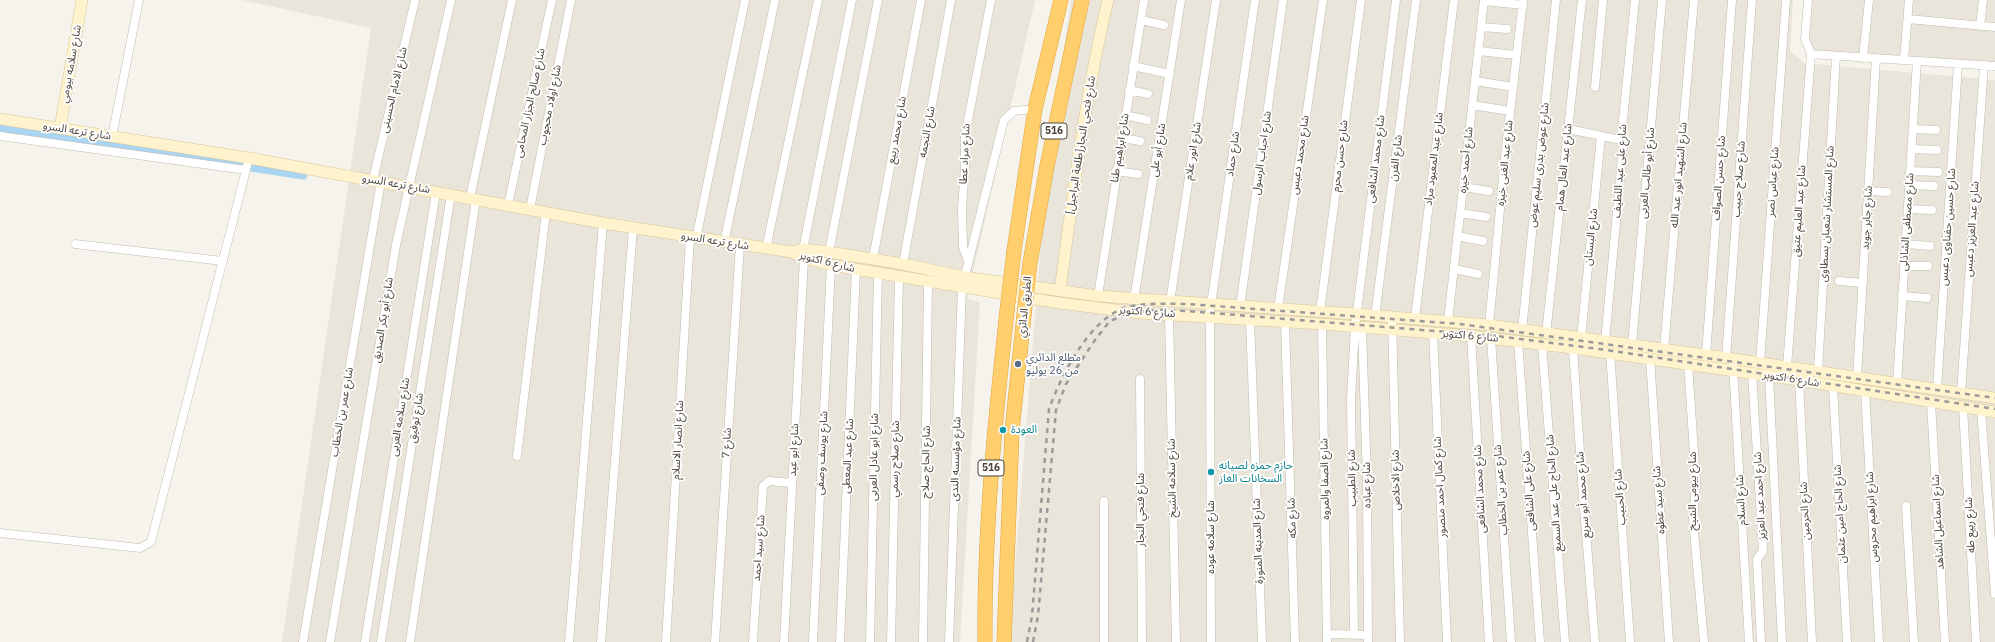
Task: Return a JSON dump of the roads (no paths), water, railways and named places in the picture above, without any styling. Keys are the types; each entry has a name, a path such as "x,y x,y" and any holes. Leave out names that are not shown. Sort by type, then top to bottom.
{"highway":[{"name":"الطريق الدائري","path":"985,642 993,434 1014,251 1036,109 1061,0"},
{"name":"الطريق الدائري","path":"1004,642 1012,431 1030,263 1066,69 1082,0"},
{"path":"982,642 985,625"}],"street":[{"name":"شارع سلامه بيومي","path":"60,128 82,0"},
{"path":"112,137 139,0"},
{"name":"شارع الامام الحسينى","path":"378,184 415,0"},
{"name":"شارع أبو بكر الصديق","path":"330,642 394,252 451,0"},
{"path":"410,642 474,201 512,0"},
{"name":"شارع صالح الجزار المحامى","path":"508,205 552,0"},
{"name":"شارع اولاد محجوب","path":"530,209 571,0"},
{"name":"شارع انصار الاسلام","path":"666,642 693,238 746,0"},
{"path":"724,242 775,0"},
{"path":"766,249 818,0"},
{"name":"شارع ابو عيد","path":"784,642 792,483 800,254 852,0"},
{"path":"829,252 878,0"},
{"name":"شارع محمد ربيع","path":"873,259 922,0"},
{"name":"شارع النجمه","path":"903,264 951,0"},
{"name":"شارع مراد عطا","path":"968,261 963,247 962,209 965,165 965,132 991,0"},
{"name":"شارع فتحي النجار[طلعة البراجيل]","path":"1060,291 1083,123 1098,42 1108,0"},
{"name":"شارع ابراهيم طنا","path":"1098,296 1116,171 1144,0"},
{"name":"شارع أبو على","path":"1134,300 1181,0"},
{"name":"شارع انور علام","path":"1170,302 1216,0"},
{"name":"شارع حماد","path":"1211,311 1255,0"},
{"name":"شارع احباب الرسول","path":"1240,307 1283,0"},
{"name":"شارع محمد دعبس","path":"1278,309 1323,0"},
{"name":"شارع حسن محرم","path":"1320,312 1361,0"},
{"name":"شارع محمد الشافعى","path":"1357,321 1396,0"},
{"name":"شارع الفرن","path":"1375,316 1416,0"},
{"name":"شارع عبد المعبود مراد","path":"1415,318 1454,0"},
{"path":"1484,0 1523,2"},
{"name":"شارع أحمد خيزه","path":"1448,321 1484,0"},
{"name":"شارع عوض بدرى سليم عوض","path":"1522,330 1556,0"},
{"name":"شارع عبد العال همام","path":"1544,339 1582,0"},
{"path":"1595,87 1603,0"},
{"name":"شارع على عبد اللطيف","path":"1605,342 1623,146 1621,140 1635,0"},
{"name":"شارع أبو طالب العربى","path":"1632,345 1662,0"},
{"name":"شارع الشهيد انور عبد الله","path":"1664,349 1694,0"},
{"name":"شارع حسن الصواف","path":"1706,355 1732,0"},
{"name":"شارع صلاح حبيب","path":"1732,363 1752,0"},
{"name":"شارع عباس نصر","path":"1760,363 1786,0"},
{"path":"1808,0 1805,39 1811,54 1995,66"},
{"path":"1863,58 1869,0"},
{"path":"1904,60 1909,0"},
{"path":"1980,26 1983,0"},
{"name":"شارع عبد الغنى خيزه","path":"1489,325 1510,111 1523,2"},
{"path":"1908,19 1995,27"},
{"path":"1141,20 1164,25"},
{"path":"1481,27 1507,29"},
{"path":"1478,51 1516,55"},
{"name":"شارع عبد العليم عتيق","path":"1787,367 1811,54"},
{"name":"شارع المستشار شعبان بسطاوى","path":"1818,371 1836,56"},
{"name":"شارع جابر جويد","path":"1857,377 1876,58"},
{"name":"شارع مصطفى الشاذلى","path":"1898,384 1917,61"},
{"name":"شارع حسين حفناوى دعبس","path":"1937,389 1958,64"},
{"name":"شارع عبد العزيز دعبس","path":"1961,393 1984,65"},
{"path":"1133,66 1170,74"},
{"path":"1475,81 1507,86"},
{"path":"1129,90 1148,94"},
{"path":"1472,106 1510,111"},
{"name":"شارع مؤسسه الندى","path":"949,642 962,288 1004,120 1014,111 1036,109"},
{"path":"1125,115 1147,120"},
{"name":"شارع ترعه السرو","path":"0,119 249,158 450,200 508,205 633,228 800,254"},
{"path":"1568,129 1621,140"},
{"path":"1913,130 1936,130"},
{"name":"شارع ترعه السرو","path":"0,136 246,170"},
{"name":"شارع البستان","path":"1581,338 1601,136"},
{"path":"1122,138 1140,141"},
{"path":"1912,149 1937,150"},
{"path":"0,533 140,548 150,542 249,158"},
{"path":"1116,171 1138,174"},
{"path":"1910,171 1938,172"},
{"name":"شارع عمر بن الخطاب","path":"303,642 378,184"},
{"path":"1909,185 1934,186"},
{"path":"1463,187 1488,191"},
{"path":"1868,191 1887,192"},
{"name":"شارع سلامه العربى","path":"365,642 435,196"},
{"name":"شارع توفيق","path":"381,642 450,200"},
{"path":"1908,209 1932,210"},
{"path":"517,456 546,212"},
{"path":"1460,213 1486,217"},
{"path":"569,642 604,223"},
{"path":"601,642 633,228"},
{"path":"1457,236 1483,241"},
{"path":"74,244 223,261"},
{"path":"1906,244 1930,246"},
{"name":"شارع 7","path":"715,642 740,245"},
{"name":"شارع 6 اكتوبر","path":"800,254 829,252 903,264 964,277 1098,296 1170,302 1250,320 1322,324 1357,321 1375,316 1489,325 1522,330 1573,348 1688,363 1760,363 1995,398"},
{"name":"شارع 6 اكتوبر","path":"800,254 831,265 878,272 962,288 1059,304 1140,313 1169,314 1240,307 1278,309 1320,312 1392,330 1518,341 1581,338 1706,355 1732,363 1752,373 1931,403 1995,412"},
{"name":"شارع يوسف وصفى","path":"813,642 831,265"},
{"path":"1904,266 1928,266"},
{"name":"شارع عبد المعطى","path":"840,642 856,269"},
{"path":"1454,269 1478,274"},
{"name":"شارع ابو عادل العربى","path":"870,642 878,272"},
{"name":"شارع صلاح رسمي","path":"891,642 900,276"},
{"path":"1839,281 1863,283"},
{"name":"شارع الحاج صلاح","path":"923,642 928,282"},
{"path":"1902,296 1928,298"},
{"name":"شارع سلامه عوده","path":"1211,311 1211,642"},
{"name":"شارع سلامه الشيخ","path":"1169,314 1176,642"},
{"name":"شارع الاخلاص","path":"1392,317 1400,642"},
{"name":"شارع المدينه المنورة","path":"1250,320 1262,642"},
{"name":"شارع الطبيب","path":"1354,635 1351,399 1357,321"},
{"name":"شارع عباده","path":"1357,321 1367,480 1368,638"},
{"name":"شارع مكه","path":"1285,322 1295,642"},
{"name":"شارع الصفا والمروه","path":"1322,324 1327,638"},
{"name":"شارع كمال احمد منصور","path":"1432,333 1447,642"},
{"name":"شارع محمد الشافعى","path":"1471,336 1489,642"},
{"name":"شارع عمر بن الخطاب","path":"1491,338 1511,642"},
{"name":"شارع الحاج على عبد السميع","path":"1544,339 1565,642"},
{"name":"شارع على الشافعى","path":"1518,341 1540,642"},
{"name":"شارع محمد أبو سريع","path":"1573,348 1595,642"},
{"name":"شارع الحبيب","path":"1610,352 1630,642"},
{"name":"شارع سيد عطوه","path":"1650,358 1669,642"},
{"name":"شارع بيومى الشيخ","path":"1688,363 1696,483 1692,520 1704,642"},
{"name":"شارع السلام","path":"1732,363 1749,642"},
{"name":"شارع احمد عبد العزيز","path":"1752,373 1763,551 1757,559 1761,642"},
{"path":"1769,375 1782,642"},
{"name":"شارع فتحي النجار","path":"1140,379 1142,642"},
{"name":"شارع الحرمين","path":"1798,380 1812,642"},
{"name":"شارع الحاج امين عثمان","path":"1833,386 1847,642"},
{"name":"شارع ابراهيم محروس","path":"1865,391 1879,642"},
{"name":"شارع اسماعيل الشاهد","path":"1931,403 1945,642"},
{"name":"شارع ربيع طه","path":"1963,407 1976,642"},
{"path":"1981,410 1995,594"},
{"name":"شارع سيد احمد","path":"753,642 763,486 769,481 792,483"},
{"path":"1104,502 1104,642"},
{"path":"1906,506 1914,642"},
{"path":"1327,638 1354,635 1368,638"}],"waterway":[{"path":"0,127 239,165"},
{"path":"251,167 303,175"}],"railway":[{"path":"1027,642 1032,616 1049,409 1069,366 1088,337 1099,324 1111,314 1124,308 1148,304 1188,304 1460,324 1995,398"},
{"path":"1033,642 1038,616 1056,410 1066,384 1095,340 1109,322 1127,313 1158,310 1187,311 1497,336 1607,350 1995,409"}],"place":[{"name":"مطلع الدائري من 26 يوليو","path":"1018,364"},
{"name":"العودة","path":"1003,430"},
{"name":"حازم حمزه لصيانه السخانات الغاز","path":"1211,472"}]}
